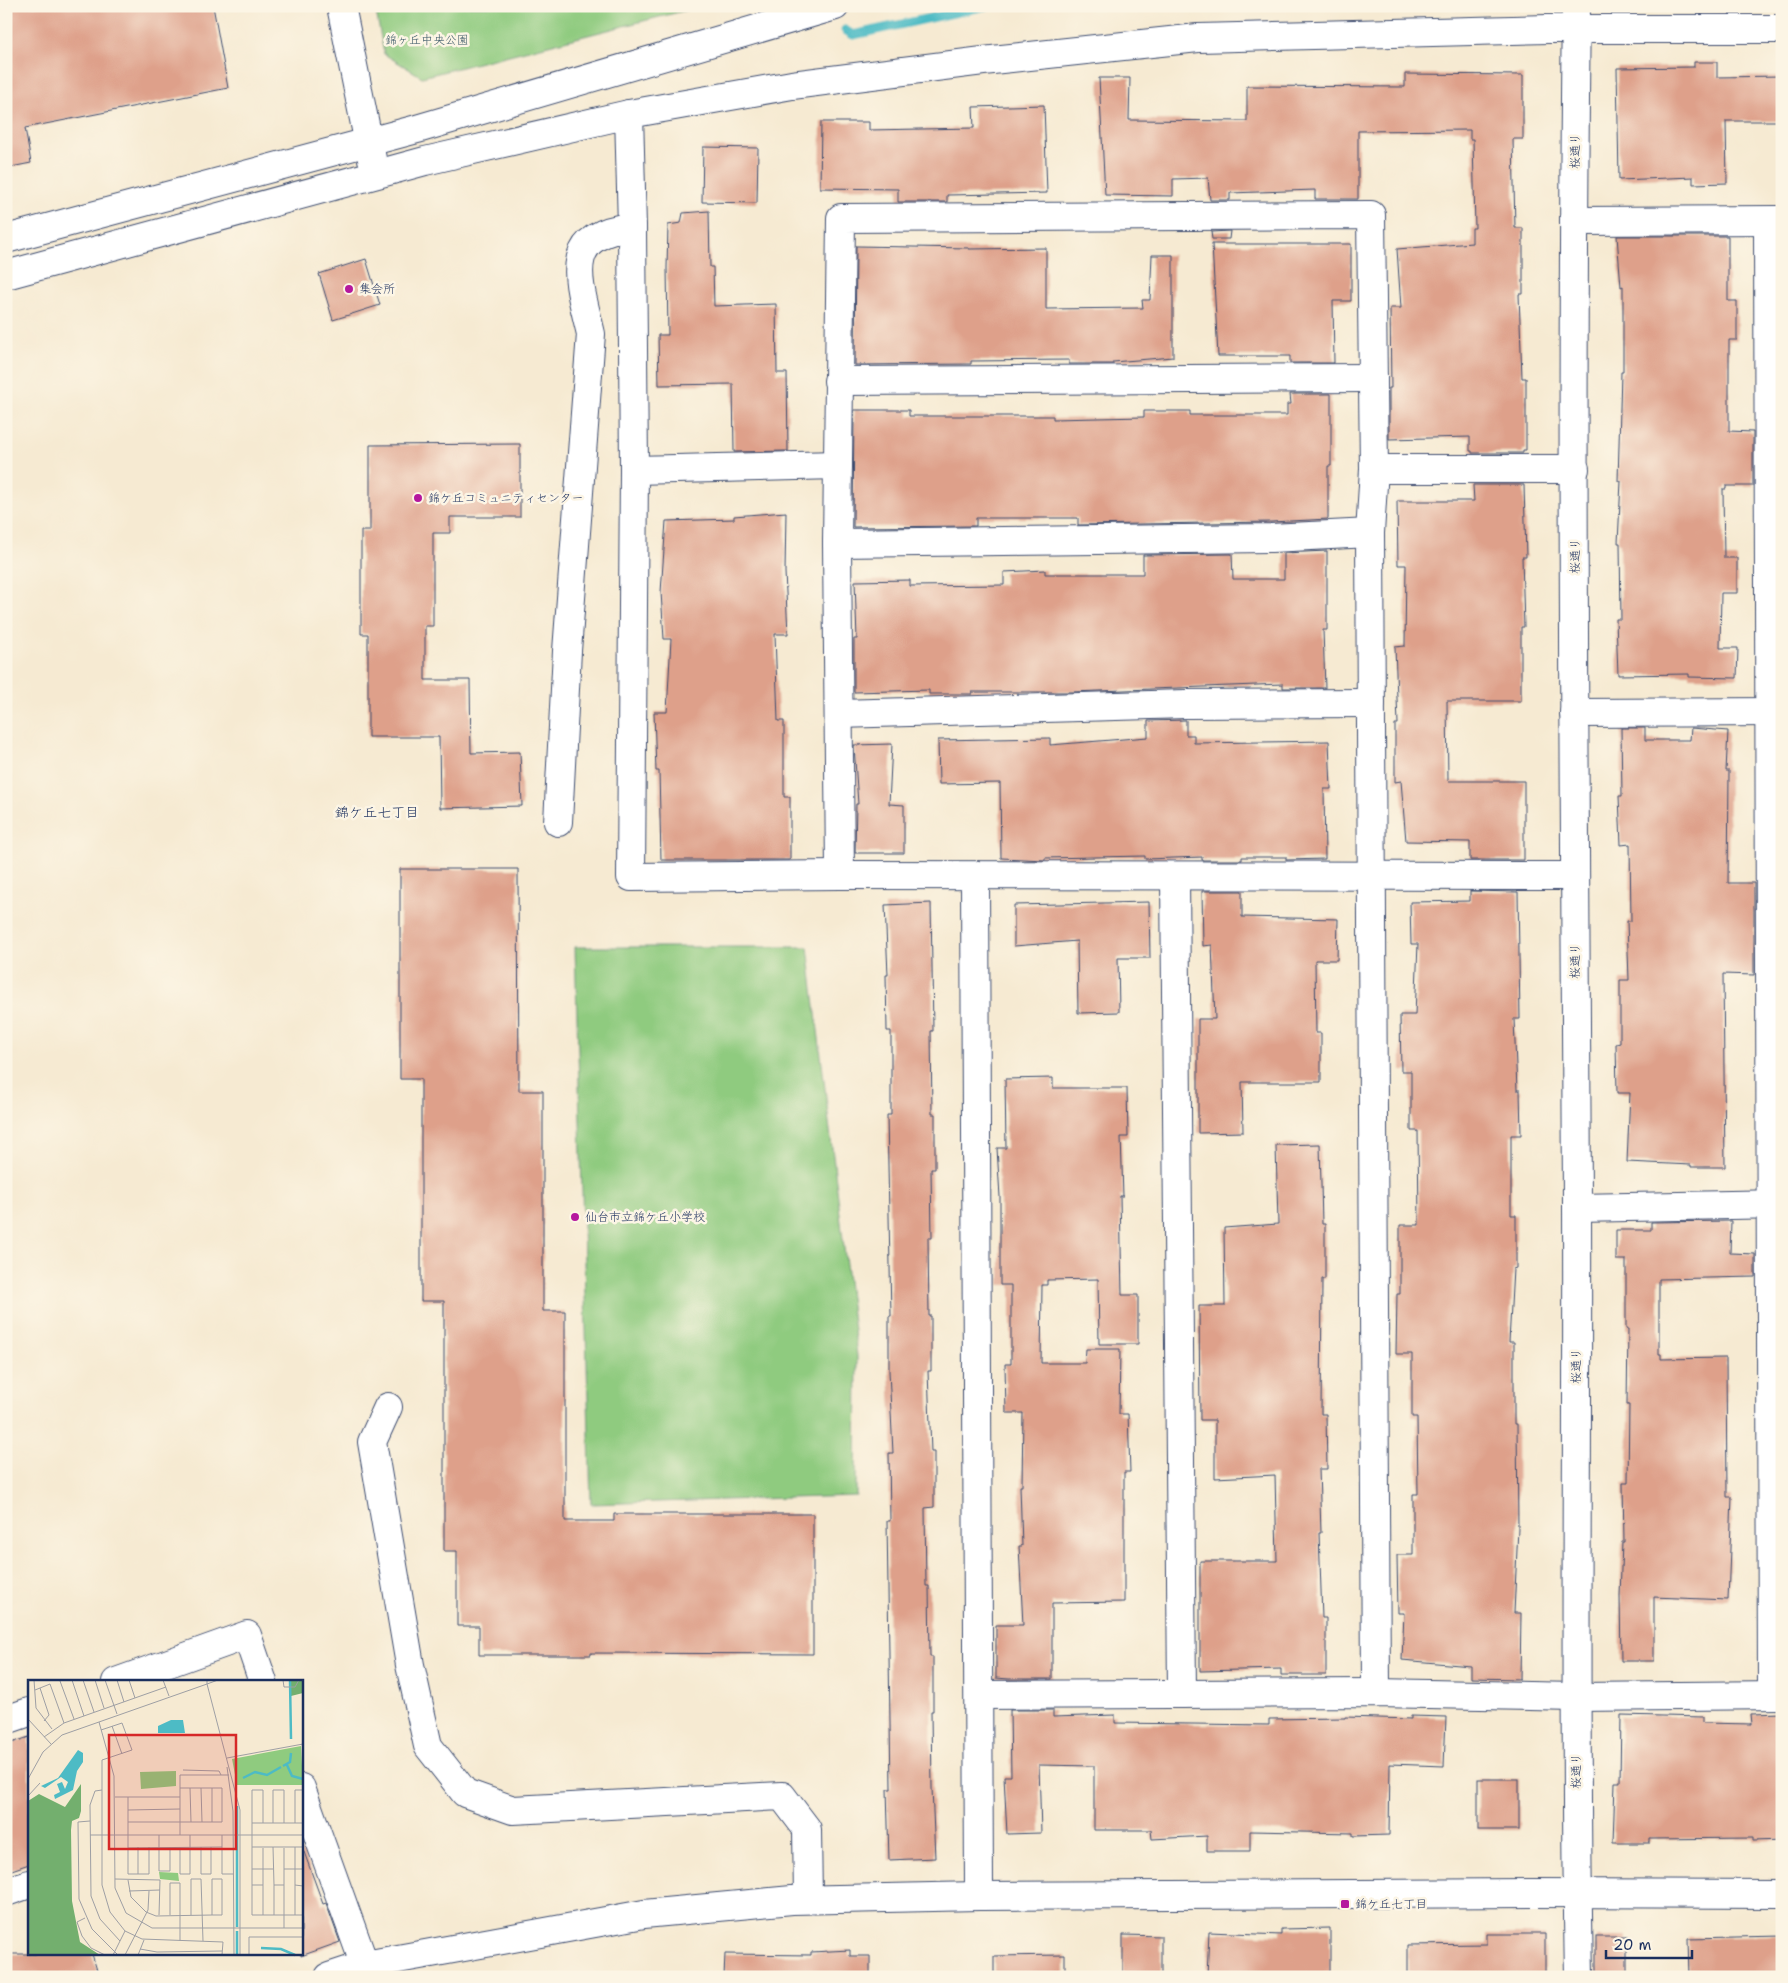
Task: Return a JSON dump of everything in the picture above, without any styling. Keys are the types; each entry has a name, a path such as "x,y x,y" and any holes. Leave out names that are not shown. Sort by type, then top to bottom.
{"street":[{"path":"341,6 367,142 376,174"},
{"path":"6,239 367,142 835,6"},
{"path":"6,274 376,174 629,114 792,85 1198,38 1370,32 1576,17 1782,29"},
{"name":"桜通り","path":"1576,17 1574,713 1577,1208 1576,1697 1579,1977"},
{"path":"629,114 634,470 631,877 840,875 1575,876"},
{"path":"840,875 837,542 841,218 1371,215 1374,469 1370,533 1376,1693"},
{"path":"980,1695 1376,1693 1576,1697 1777,1696 1775,220 1574,220"},
{"path":"558,822 568,651 591,334 581,290 578,265 585,246 602,233 632,226"},
{"path":"838,381 1373,378"},
{"path":"634,470 838,465"},
{"path":"1374,469 1575,469"},
{"path":"837,542 1271,538 1370,533"},
{"path":"839,714 1186,704 1371,703"},
{"path":"1574,713 1776,712"},
{"path":"975,876 980,1695 979,1896"},
{"path":"1174,876 1182,1694"},
{"path":"1577,1208 1776,1204"},
{"path":"388,1407 372,1442 410,1664 428,1746 464,1793 513,1810 782,1796 807,1830 808,1899"},
{"path":"122,1680 247,1636 262,1680"},
{"path":"6,1720 28,1712"},
{"path":"302,1791 367,1971"},
{"path":"6,1892 28,1884"},
{"path":"329,1977 367,1971 644,1914 808,1899 1577,1892 1782,1894"}],"green space":[{"name":"錦ヶ丘中央公園","path":"375,6 703,6 422,77 384,54"},
{"path":"575,947 808,947 857,1356 856,1496 591,1504"}],"building":[{"path":"6,6 213,6 228,88 25,128 31,163 6,168"},
{"path":"1694,62 1717,62 1717,77 1782,76 1782,121 1726,121 1727,183 1693,184 1693,177 1619,180 1617,68 1694,67"},
{"path":"1405,74 1523,75 1523,139 1513,139 1515,228 1523,228 1523,294 1519,294 1522,378 1526,378 1526,450 1523,450 1523,453 1472,453 1470,451 1470,437 1389,439 1389,388 1391,388 1390,308 1401,308 1397,249 1472,243 1472,228 1475,228 1473,139 1470,139 1470,130 1358,131 1358,199 1315,199 1315,190 1230,193 1230,200 1210,200 1208,178 1173,179 1173,196 1105,195 1099,78 1130,78 1129,120 1247,121 1247,86 1405,87"},
{"path":"1044,105 1047,193 947,195 947,202 898,202 898,189 820,188 821,122 869,122 869,130 974,128 973,107"},
{"path":"703,147 758,148 757,203 702,202"},
{"path":"709,211 710,267 713,267 714,306 776,304 777,373 787,373 788,451 734,452 733,384 659,385 658,335 668,335 668,225 681,223 683,213"},
{"path":"1230,231 1229,239 1212,239 1211,232"},
{"path":"1617,236 1728,236 1728,301 1737,301 1737,340 1729,340 1729,431 1753,432 1753,486 1726,486 1726,489 1723,489 1724,558 1737,558 1737,593 1721,593 1720,648 1738,648 1737,678 1689,677 1689,674 1618,675 1616,619 1621,619 1620,543 1618,543 1621,481 1618,481 1621,372 1623,372 1623,286 1621,287"},
{"path":"1212,244 1351,244 1351,301 1333,301 1334,363 1290,363 1290,356 1218,356"},
{"path":"856,246 969,249 1046,248 1046,309 1143,308 1142,300 1150,300 1152,255 1173,255 1173,357 1113,362 1113,364 1069,364 1069,360 971,361 971,364 855,365"},
{"name":"集会所","path":"366,259 380,305 333,320 319,274"},
{"path":"1290,394 1331,394 1331,466 1328,466 1328,519 1271,522 1078,525 1078,518 976,518 976,526 853,527 854,410 909,410 909,416 1053,416 1053,419 1144,417 1144,411 1190,411 1190,415 1287,415 1287,404 1291,404"},
{"path":"520,444 520,517 450,517 450,533 433,533 433,626 425,626 425,680 470,680 471,753 520,752 522,806 440,808 439,737 368,737 368,634 361,634 361,531 370,531 370,445"},
{"path":"1473,485 1524,485 1526,557 1522,557 1524,627 1521,627 1521,701 1447,701 1448,781 1524,781 1524,860 1470,860 1470,842 1406,841 1401,781 1395,782 1395,724 1398,724 1395,647 1405,646 1406,565 1398,565 1397,501 1474,501"},
{"path":"786,512 785,572 788,634 775,634 778,721 784,721 784,797 790,797 790,860 661,860 659,771 656,771 654,712 667,712 671,639 664,639 661,592 666,521 734,519 734,516"},
{"path":"1327,551 1327,630 1323,630 1325,688 1283,688 1283,684 1072,692 972,692 972,694 929,694 929,690 854,692 854,639 857,639 855,581 910,580 910,586 1004,585 1004,572 1045,570 1045,574 1143,574 1143,555 1232,554 1233,579 1284,579 1284,553"},
{"path":"1186,720 1186,735 1194,735 1194,743 1329,741 1331,789 1324,789 1325,859 1286,860 1286,857 1242,857 1242,860 1202,860 1202,857 1145,859 1145,856 1045,858 1045,860 1001,858 1000,783 939,784 938,740 1050,738 1050,745 1148,737 1148,721"},
{"path":"1621,728 1645,728 1645,740 1690,740 1691,728 1728,731 1726,771 1729,771 1728,883 1754,883 1754,975 1723,974 1725,1167 1691,1167 1691,1165 1627,1162 1630,1093 1617,1093 1616,1044 1620,1043 1620,980 1629,980 1627,921 1631,921 1630,844 1621,845 1619,796 1622,796"},
{"path":"892,744 889,804 904,805 904,853 855,853 856,804 858,804 854,745"},
{"path":"400,869 518,869 519,1091 543,1091 543,1311 565,1311 565,1521 614,1521 614,1514 813,1514 813,1654 591,1653 591,1655 479,1655 479,1626 457,1626 457,1551 444,1551 444,1301 421,1301 421,1079 400,1079"},
{"path":"1202,891 1242,891 1242,917 1338,919 1337,960 1315,960 1316,1033 1321,1033 1321,1082 1242,1082 1243,1132 1198,1133 1198,1019 1215,1019 1212,945 1203,946"},
{"path":"1470,891 1518,892 1520,1019 1514,1019 1517,1090 1520,1090 1521,1135 1511,1135 1511,1215 1516,1215 1516,1268 1513,1269 1509,1342 1514,1342 1514,1424 1517,1424 1518,1528 1514,1613 1521,1613 1520,1679 1471,1678 1471,1666 1402,1660 1404,1613 1398,1613 1397,1555 1413,1555 1413,1494 1418,1494 1417,1417 1412,1417 1412,1354 1396,1354 1397,1294 1400,1294 1400,1225 1419,1225 1418,1131 1411,1131 1411,1071 1401,1071 1400,1015 1415,1015 1418,944 1411,944 1410,902 1470,901"},
{"path":"1149,902 1150,958 1118,958 1119,1012 1078,1013 1077,941 1014,946 1014,905"},
{"path":"931,903 932,1114 935,1114 935,1169 931,1169 932,1238 928,1238 931,1371 928,1371 931,1452 934,1452 934,1507 925,1508 926,1586 929,1586 930,1657 933,1657 933,1711 931,1711 935,1858 889,1860 887,1789 891,1789 887,1521 890,1521 889,1453 893,1453 889,1371 889,1316 891,1316 887,1115 891,1115 891,1031 887,1031 886,975 888,975 885,905"},
{"path":"1053,1078 1053,1088 1127,1088 1128,1137 1121,1137 1123,1196 1120,1196 1122,1295 1138,1295 1138,1344 1099,1344 1098,1279 1047,1280 1047,1285 1042,1285 1041,1363 1085,1363 1086,1349 1120,1349 1119,1414 1128,1414 1130,1472 1124,1472 1124,1602 1052,1603 1052,1679 996,1678 996,1625 1023,1625 1019,1546 1022,1546 1020,1486 1022,1486 1023,1413 1006,1413 1005,1364 1011,1364 1011,1285 1000,1285 1000,1197 997,1148 1006,1148 1005,1079"},
{"path":"1320,1144 1322,1224 1325,1224 1325,1279 1322,1279 1321,1414 1326,1414 1327,1469 1319,1469 1321,1533 1319,1533 1322,1618 1326,1618 1326,1675 1281,1675 1281,1669 1200,1671 1200,1561 1277,1561 1275,1475 1215,1478 1215,1420 1200,1420 1199,1306 1225,1306 1224,1228 1278,1224 1276,1145"},
{"path":"1731,1221 1730,1253 1755,1254 1755,1277 1659,1279 1659,1354 1661,1354 1661,1359 1726,1358 1727,1497 1732,1497 1728,1600 1654,1597 1654,1661 1621,1661 1620,1596 1622,1542 1624,1542 1623,1483 1628,1483 1629,1405 1627,1405 1628,1329 1626,1329 1626,1260 1616,1260 1616,1230 1651,1230 1651,1222"},
{"path":"1010,1710 1053,1710 1053,1717 1115,1715 1115,1723 1269,1725 1269,1719 1345,1717 1411,1719 1411,1716 1446,1717 1444,1766 1390,1764 1389,1835 1353,1836 1353,1833 1250,1831 1250,1851 1207,1851 1207,1836 1152,1839 1151,1830 1094,1830 1094,1766 1039,1765 1041,1833 1007,1834 1004,1776 1011,1776"},
{"path":"1782,1713 1782,1840 1753,1841 1753,1838 1650,1839 1650,1843 1613,1843 1615,1782 1620,1782 1621,1715 1703,1717 1703,1723 1752,1724 1751,1714"},
{"path":"28,1737 28,1864 6,1872 6,1745"},
{"path":"1478,1779 1519,1779 1519,1830 1478,1830"},
{"path":"304,1852 323,1904 326,1903 340,1942 302,1956 302,1853"},
{"path":"1330,1928 1330,1977 1207,1977 1209,1932 1281,1935 1281,1929"},
{"path":"1487,1934 1545,1934 1545,1977 1408,1977 1408,1945 1487,1944"},
{"path":"1123,1935 1161,1936 1161,1977 1123,1977"},
{"path":"1782,1936 1782,1977 1689,1977 1688,1938"},
{"path":"1596,1937 1627,1937 1627,1977 1596,1977"},
{"path":"850,1950 850,1956 870,1956 870,1977 724,1977 725,1954 811,1955 811,1952"},
{"path":"6,1954 28,1954 28,1956 93,1956 99,1977 6,1977"},
{"path":"1065,1955 1065,1977 994,1977 994,1956"}],"waterway":[{"path":"845,30 853,35 985,6"}],"place":[{"name":"集会所","path":"349,289"},
{"name":"錦ケ丘コミュニティセンター","path":"418,498"},
{"name":"仙台市立錦ケ丘小学校","path":"575,1217"},
{"name":"錦ケ丘七丁目","path":"1345,1904"}],"district":[{"name":"錦ケ丘七丁目","path":"377,812"}]}
